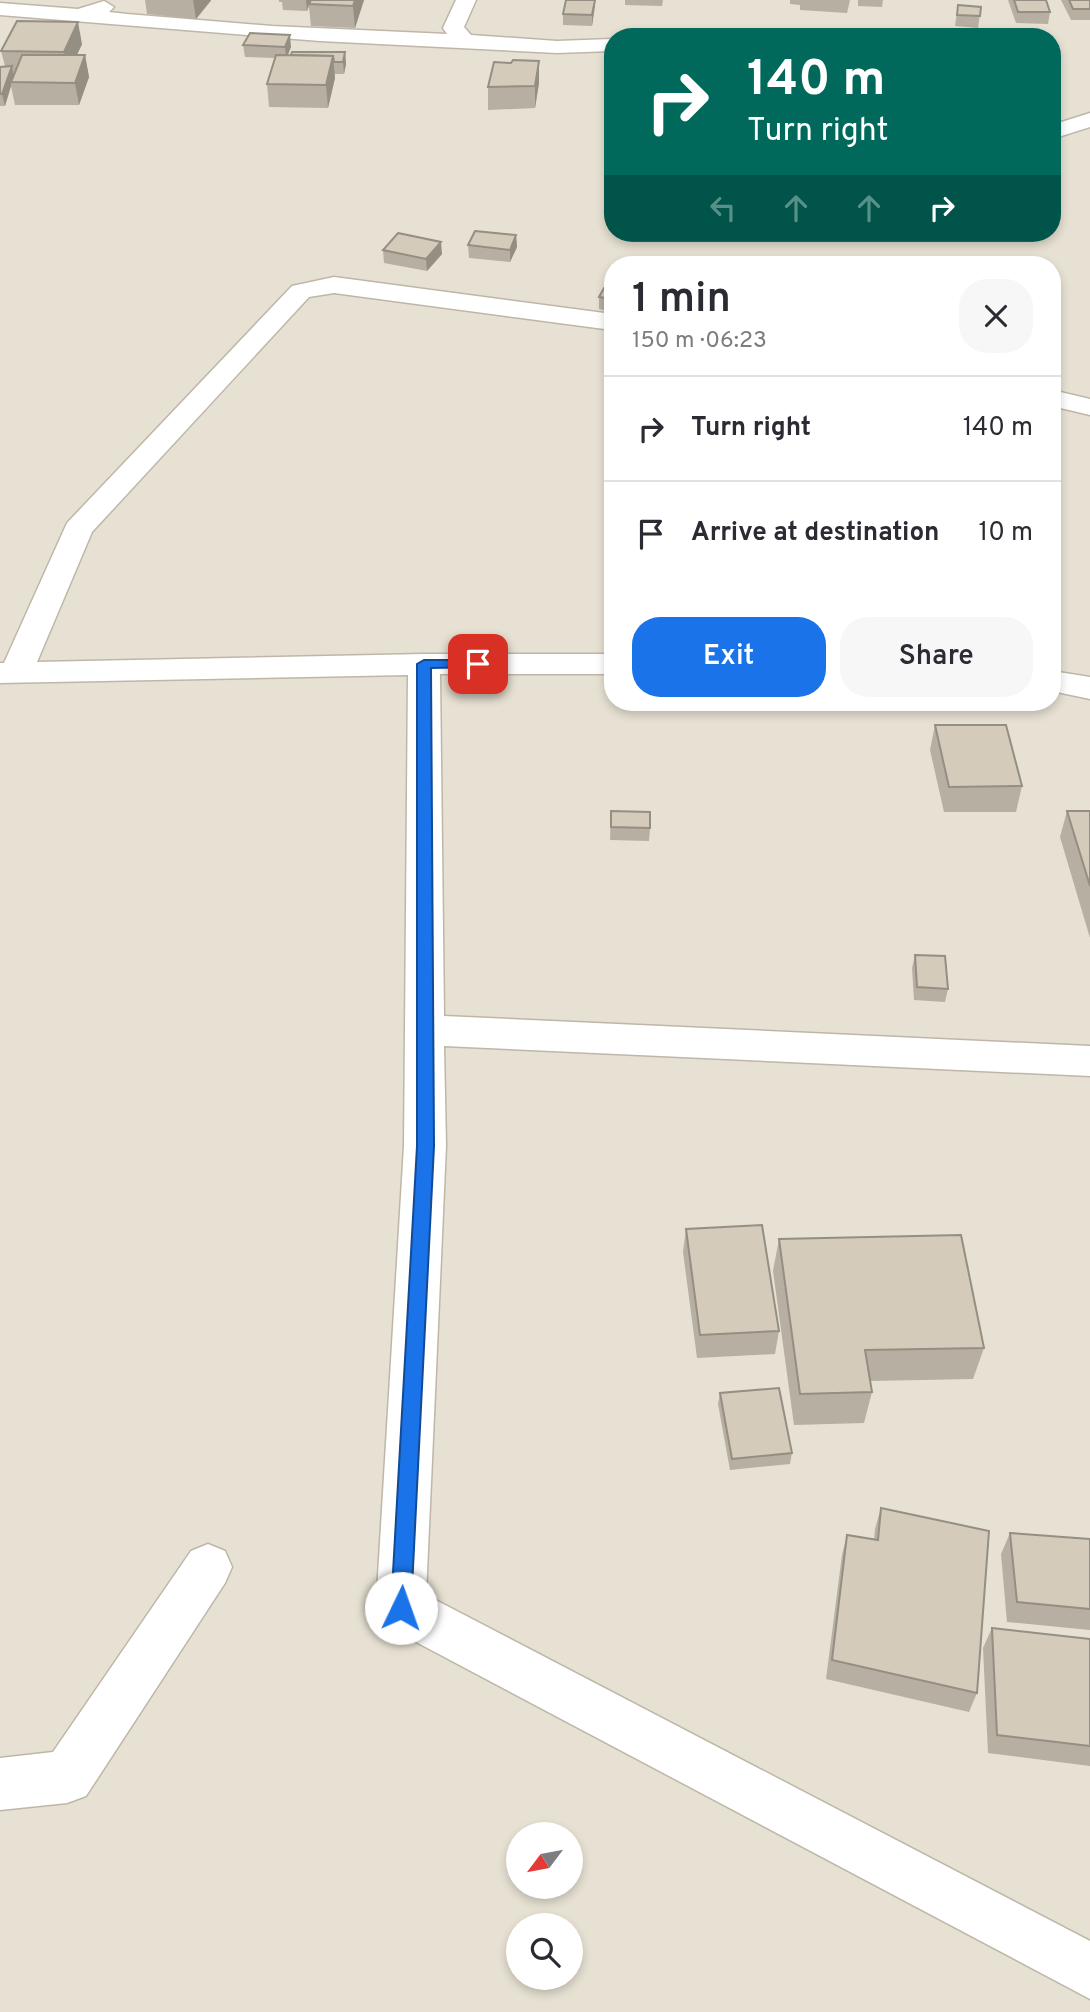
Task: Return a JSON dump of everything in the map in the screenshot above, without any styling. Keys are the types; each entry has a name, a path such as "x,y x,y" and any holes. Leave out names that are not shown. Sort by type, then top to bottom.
{"street":[{"path":"79,15 101,10 110,0"},
{"path":"465,41 453,28 466,0"},
{"path":"0,9 331,37 557,47 604,45"},
{"path":"1061,129 1090,120"},
{"path":"604,322 334,285 301,291 78,529 8,673 424,664 604,664"},
{"path":"1061,400 1090,407"},
{"path":"424,664 425,1146 401,1608 1090,1971"},
{"path":"1061,683 1090,688"},
{"path":"425,1030 1090,1061"},
{"path":"0,1784 67,1777 208,1567"}],"shaded area":[{"path":"0,0 1090,0 1090,2012 0,2012"}],"building":[{"path":"311,0 355,0 353,6 309,4"},
{"path":"566,0 595,0 592,15 563,14"},
{"path":"1014,0 1046,0 1050,12 1018,12"},
{"path":"1069,0 1090,0 1090,9 1073,9"},
{"path":"958,5 981,7 980,16 957,15"},
{"path":"17,21 78,22 64,52 1,51"},
{"path":"250,33 290,35 285,47 243,45"},
{"path":"292,52 345,52 343,62 334,62 333,56 291,55"},
{"path":"22,55 85,55 75,83 11,82"},
{"path":"276,55 333,56 326,85 267,84"},
{"path":"513,60 539,61 535,86 488,87 494,62 511,63"},
{"path":"12,66 2,94 0,94 0,67"},
{"path":"475,231 516,235 510,250 468,245"},
{"path":"398,233 441,242 426,259 383,250"},
{"path":"935,725 1006,725 1022,786 949,787"},
{"path":"611,811 650,812 650,828 611,827"},
{"path":"1067,811 1090,811 1090,886"},
{"path":"915,955 945,956 948,989 917,987"},
{"path":"762,1225 779,1331 700,1335 686,1229"},
{"path":"961,1235 984,1348 865,1350 872,1392 800,1394 779,1239"},
{"path":"779,1388 792,1453 732,1459 720,1393"},
{"path":"881,1508 989,1531 977,1693 832,1660 847,1535 878,1540"},
{"path":"1010,1533 1090,1539 1090,1609 1017,1602"},
{"path":"992,1628 1090,1639 1090,1746 997,1735"}],"route":[{"path":"401,1608 425,1146 424,664 478,664"}]}
